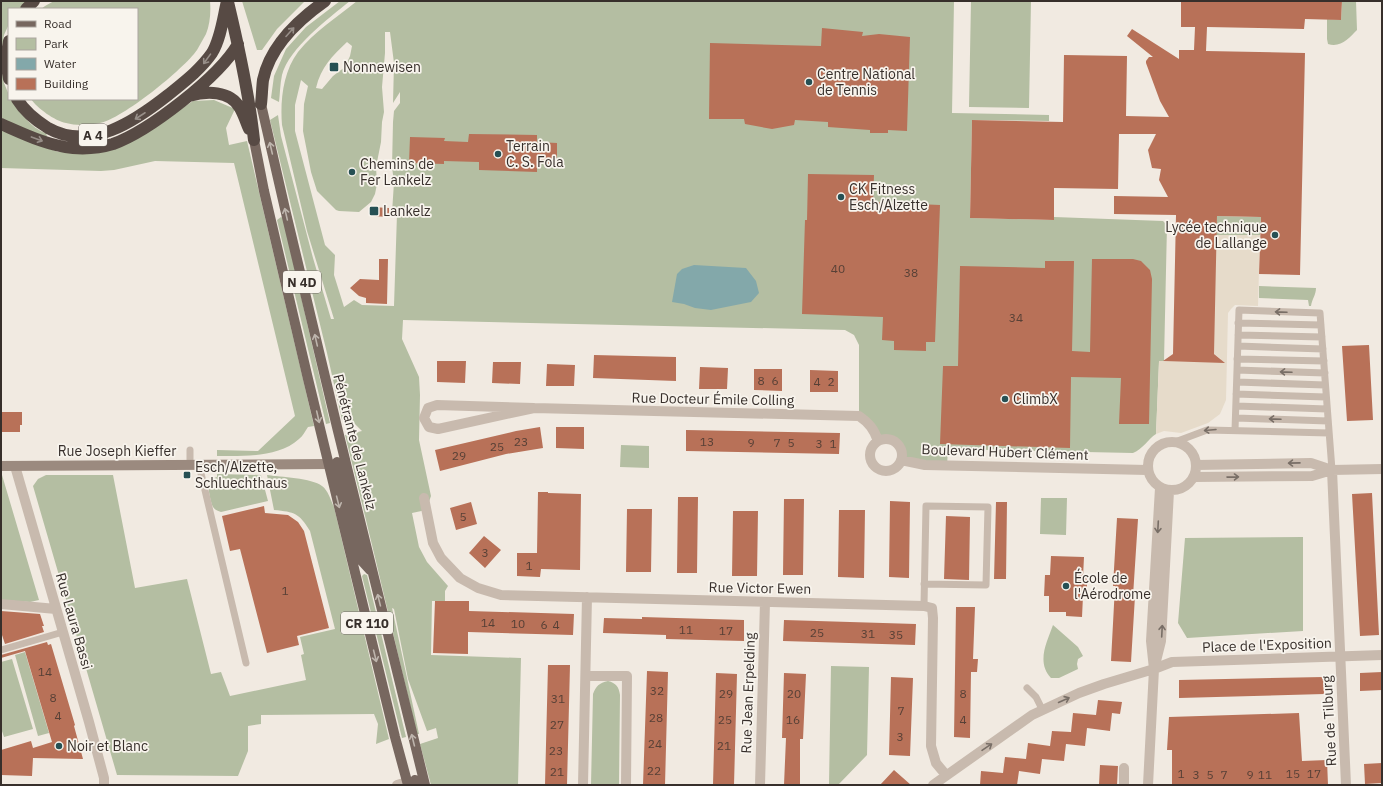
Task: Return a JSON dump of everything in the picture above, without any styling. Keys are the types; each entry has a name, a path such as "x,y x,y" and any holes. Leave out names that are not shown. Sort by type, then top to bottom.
{"highway":[{"path":"228,1 242,60 250,105 254,140"},
{"name":"A 4","path":"18,100 30,116 52,130 63,134 90,136 102,134 118,128 152,108 184,83 206,62 218,40 228,1"},
{"path":"261,104 263,80 272,57 279,45 304,17 325,1"},
{"name":"A 4","path":"1,124 35,139 61,146 73,148 100,147 126,138 144,129 188,96 212,75 238,44"},
{"path":"8,46 8,72"},
{"path":"242,60 261,104"},
{"name":"A 4","path":"188,96 211,92 221,94 235,102 240,107 254,140"}],"main road":[{"name":"Pénétrante de Lankelz","path":"261,104 395,737 416,782"},
{"name":"Pénétrante de Lankelz","path":"254,140 264,191 337,462 372,572 416,782"},
{"name":"Rue Joseph Kieffer","path":"1,466 195,465 337,462"}],"street":[{"name":"Rue Docteur Émile Colling","path":"534,408 438,429 428,426 424,418 428,408 437,405 859,416 867,421 875,431 878,441"},
{"path":"878,441 883,439 894,441 901,449 901,460"},
{"name":"Boulevard Hubert Clément","path":"878,441 874,444 870,454 870,459 876,468 880,470 891,471 896,468 901,460 925,466 1147,470"},
{"path":"1168,442 1175,442 1192,452 1196,465 1194,477 1184,488 1165,489 1154,483 1149,477 1147,470 1147,462 1154,449 1160,444 1168,442"},
{"path":"1196,465 1311,463 1332,470"},
{"name":"Rue Laura Bassi","path":"15,466 91,729 104,778 104,785"},
{"path":"1194,477 1312,476 1332,470 1382,469"},
{"name":"Place de l'Exposition","path":"933,785 1032,714 1104,684 1172,662 1340,656 1332,470"},
{"path":"1148,785 1154,669 1151,641 1165,489"},
{"name":"Rue Victor Ewen","path":"424,498 433,543 441,558 460,578 478,588 500,595 928,607"},
{"path":"583,785 587,597"},
{"name":"Rue Jean Erpelding","path":"760,785 764,602"},
{"path":"1,604 56,609"},
{"path":"928,607 934,618 931,746 936,763 946,775"},
{"path":"1340,656 1382,655"},
{"name":"Rue de Tilburg","path":"1340,656 1346,785"},
{"path":"586,676 627,676 626,785"},
{"path":"1124,768 1124,785"},
{"path":"397,785 416,782"}],"lane":[{"path":"1235,430 1239,310 1320,313 1332,470"},
{"path":"1238,323 1321,325"},
{"path":"1238,334 1322,337"},
{"path":"1238,346 1323,349"},
{"path":"1237,358 1324,361"},
{"path":"1237,370 1324,373"},
{"path":"1237,382 1325,385"},
{"path":"1236,394 1326,397"},
{"path":"1236,406 1327,409"},
{"path":"1236,418 1328,421"},
{"path":"1175,442 1207,430 1329,433"},
{"path":"190,450 246,663"},
{"path":"924,584 986,585 988,507 926,506 924,584 928,607"},
{"path":"1,650 63,632"},
{"path":"1027,688 1036,696 1042,709"}],"green space":[{"path":"1,1 26,1 20,8 8,8 8,26 4,35 1,54"},
{"path":"54,1 210,1 210,18 206,34 197,50 179,69 152,92 123,113 110,119 96,124 74,125 62,122 52,117 37,106 32,100 138,100 138,8 42,8"},
{"path":"242,1 305,1 277,29 262,50 257,50"},
{"path":"340,1 350,1 301,44 286,65 282,75 279,102 271,98 274,76 286,49 306,27"},
{"path":"357,1 954,1 952,113 1049,115 1049,121 972,120 970,218 1053,220 1054,217 1163,221 1167,225 1164,361 1159,362 1156,434 1140,449 1133,453 948,449 947,466 901,460 900,450 896,443 888,440 878,441 859,416 859,345 854,335 845,330 403,320 402,339 419,377 419,440 431,496 426,510 412,513 419,547 427,562 448,586 445,591 445,601 432,601 431,655 521,658 518,785 431,785 420,744 438,738 436,728 427,731 408,679 394,609 392,608 419,734 417,734 345,435 362,431 352,421 342,420 270,120 278,115 281,136 313,258 331,319 334,319 307,231 282,125 282,97 289,68 298,52 318,31","holes":["385,32 390,32 394,63 393,103 400,92 400,103 394,111 393,122 392,167 394,182 392,213 397,214 394,306 362,305 354,300 344,307 334,275 335,255 325,245 295,131 295,105 301,80 308,86 304,104 303,131 311,172 317,191 336,210 359,212 371,202 375,194 377,184 376,167 381,142 384,112 382,87","347,42 352,46 350,56 345,67 333,76 322,89 316,88 321,74 328,62"]},
{"path":"971,1 1031,1 1029,108 969,107"},
{"path":"1342,1 1356,1 1357,30 1344,42 1337,45 1328,44 1327,19 1341,20"},
{"path":"1,67 4,83 8,93 8,100 12,100 22,114 40,131 46,133 47,136 44,137 1,119"},
{"path":"214,100 235,109 226,128 229,145 247,141 314,426 308,427 303,435 291,445 281,450 260,455 217,456 217,450 258,451 295,416 234,163 155,161 114,170 101,171 1,168 1,130 58,152 142,136 193,101"},
{"path":"1217,216 1261,217 1260,235 1216,235"},
{"path":"281,217 283,218 330,423 326,424 277,220"},
{"path":"1259,286 1316,288 1311,306 1309,306 1308,300 1259,298"},
{"path":"621,445 649,446 649,468 620,467"},
{"path":"1,474 39,600 30,602 1,600"},
{"path":"217,474 261,475 268,501 221,512 215,509 211,502 209,482 217,477"},
{"path":"46,475 113,475 135,588 187,579 211,674 221,672 230,696 306,680 301,655 304,654 300,637 335,629 310,531 303,520 296,514 274,510 267,475 311,481 322,486 328,493 334,507 389,739 376,744 378,724 374,714 261,715 261,724 248,726 248,751 238,776 117,775 33,486 38,479"},
{"path":"1041,498 1067,498 1066,535 1040,534"},
{"path":"1303,537 1303,631 1187,638 1178,623 1185,538"},
{"path":"364,574 367,575 406,737 402,738 362,576"},
{"path":"1053,625 1078,647 1083,656 1078,659 1078,669 1059,678 1051,678 1044,665 1043,659"},
{"path":"25,652 49,733 38,736 15,655"},
{"path":"12,659 33,729 4,737 1,728 1,662"},
{"path":"831,666 869,667 867,755 838,785 829,785"},
{"path":"608,681 617,686 620,695 619,785 591,785 593,694 598,685"}],"shaded area":[{"path":"1216,235 1260,235 1258,306 1235,305 1228,313 1226,400 1220,414 1208,423 1181,433 1164,431 1156,434 1159,361 1221,361 1221,359 1213,353"}],"water":[{"path":"694,265 746,268 756,281 759,293 751,302 711,310 695,308 672,302 677,274 682,269"}],"building":[{"path":"1181,1 1342,1 1341,20 1305,19 1304,29 1207,27 1206,51 1305,53 1300,275 1259,274 1261,217 1217,216 1214,354 1225,363 1163,361 1173,354 1176,215 1114,214 1114,196 1168,197 1159,180 1161,169 1152,168 1148,150 1156,134 1119,134 1118,189 1054,188 1054,220 970,218 972,120 1063,122 1064,55 1127,56 1126,116 1169,117 1160,101 1146,63 1149,57 1153,57 1127,36 1132,29 1179,59 1179,50 1194,50 1195,27 1181,27"},
{"name":"Centre National de Tennis","path":"822,28 863,32 862,36 879,34 910,37 907,131 888,130 888,133 870,133 870,130 828,127 828,122 795,120 794,125 772,129 745,124 744,119 709,119 710,43 821,46"},
{"path":"469,134 537,135 537,142 557,143 557,157 550,164 537,163 537,172 479,170 479,162 444,161 444,164 409,163 410,137 445,138 444,141 468,142"},
{"path":"808,174 874,175 873,202 940,205 935,342 926,342 926,351 894,350 894,341 882,340 883,317 802,314"},
{"path":"372,207 389,208 389,217 372,216"},
{"path":"379,259 388,259 387,304 366,303 366,298 359,296 350,288 360,279 379,280"},
{"path":"1092,259 1133,259 1141,261 1150,270 1152,279 1149,424 1119,424 1121,378 1071,377 1070,448 940,444 943,366 958,366 960,266 1045,268 1045,261 1074,261 1072,351 1090,352"},
{"path":"1369,345 1373,420 1347,421 1342,346"},
{"path":"594,355 676,357 676,381 593,378"},
{"path":"437,361 466,361 465,383 437,382"},
{"path":"493,362 521,362 520,384 492,383"},
{"path":"547,364 575,365 574,386 546,386"},
{"path":"700,367 728,368 727,389 699,389"},
{"path":"754,369 782,369 782,391 754,390"},
{"path":"810,370 838,371 838,392 810,392"},
{"path":"1,412 22,412 22,425 20,425 20,432 1,432"},
{"path":"540,427 543,448 506,454 440,471 435,450 516,431"},
{"path":"556,427 584,427 584,449 556,448"},
{"path":"686,430 840,433 839,454 686,451"},
{"path":"538,492 581,494 580,570 541,569 540,577 517,576 517,553 537,553"},
{"path":"1372,493 1379,635 1360,636 1352,494"},
{"path":"678,497 698,497 697,573 677,573"},
{"path":"784,499 804,499 803,575 783,575"},
{"path":"890,501 910,502 909,578 889,577"},
{"path":"471,502 477,524 456,530 450,508"},
{"path":"996,502 1007,502 1006,579 994,579"},
{"path":"264,506 265,513 288,515 298,522 304,531 329,628 297,636 299,645 267,653 240,549 230,551 222,516"},
{"path":"627,509 652,509 651,572 626,572"},
{"path":"839,510 865,510 864,578 838,577"},
{"path":"733,511 758,511 757,576 732,576"},
{"path":"946,516 970,517 969,580 944,579"},
{"path":"1117,518 1138,519 1133,596 1135,596 1131,662 1111,661"},
{"path":"484,536 501,550 485,568 469,553"},
{"name":"École de l'Aérodrome","path":"1051,556 1084,557 1083,577 1087,577 1087,596 1083,596 1082,617 1066,616 1066,612 1049,612 1049,596 1044,596 1045,575 1050,575"},
{"path":"435,601 469,601 469,611 574,614 573,635 468,632 468,654 433,653"},
{"path":"956,607 975,607 973,659 978,659 977,672 971,672 970,738 954,737"},
{"path":"1,611 40,614 44,626 42,626 44,632 5,644 1,632"},
{"path":"642,617 744,620 744,641 666,639 666,635 603,633 604,618 642,619"},
{"path":"784,620 916,624 915,645 783,641"},
{"path":"47,642 48,645 51,644 75,725 74,726 83,759 33,758 32,776 1,775 1,750 31,741 33,748 52,742 25,651 1,658 1,655"},
{"path":"548,665 570,665 567,785 545,785"},
{"path":"647,671 668,672 665,785 643,785"},
{"path":"1382,672 1382,690 1360,691 1360,673"},
{"path":"716,673 737,674 734,785 713,785"},
{"path":"784,673 806,674 803,739 800,739 800,785 784,785 786,738 782,738"},
{"path":"891,677 913,678 910,756 889,755"},
{"path":"1324,677 1324,694 1179,698 1179,680"},
{"path":"1098,700 1122,702 1120,714 1112,713 1110,731 1087,728 1085,746 1066,744 1064,761 1042,759 1040,774 1019,771 1017,785 980,785 981,771 1003,773 1005,757 1026,759 1028,743 1050,746 1052,731 1071,732 1073,713 1096,715"},
{"path":"1299,713 1302,761 1327,760 1328,785 1172,785 1172,750 1167,750 1169,717"},
{"path":"1382,763 1382,783 1365,784 1364,764"},
{"path":"1100,765 1118,766 1117,785 1099,785"},
{"path":"894,770 911,785 880,785"}],"place":[{"name":"Nonnewisen","path":"334,67"},
{"name":"Centre National de Tennis","path":"809,82"},
{"name":"Terrain C. S. Fola","path":"498,154"},
{"name":"Chemins de Fer Lankelz","path":"352,172"},
{"name":"CK Fitness Esch/Alzette","path":"841,197"},
{"name":"Lankelz","path":"374,211"},
{"name":"Lycée technique de Lallange","path":"1275,235"},
{"name":"ClimbX","path":"1005,399"},
{"name":"Esch/Alzette, Schluechthaus","path":"187,475"},
{"name":"École de l'Aérodrome","path":"1066,586"},
{"name":"Noir et Blanc","path":"59,746"}]}
